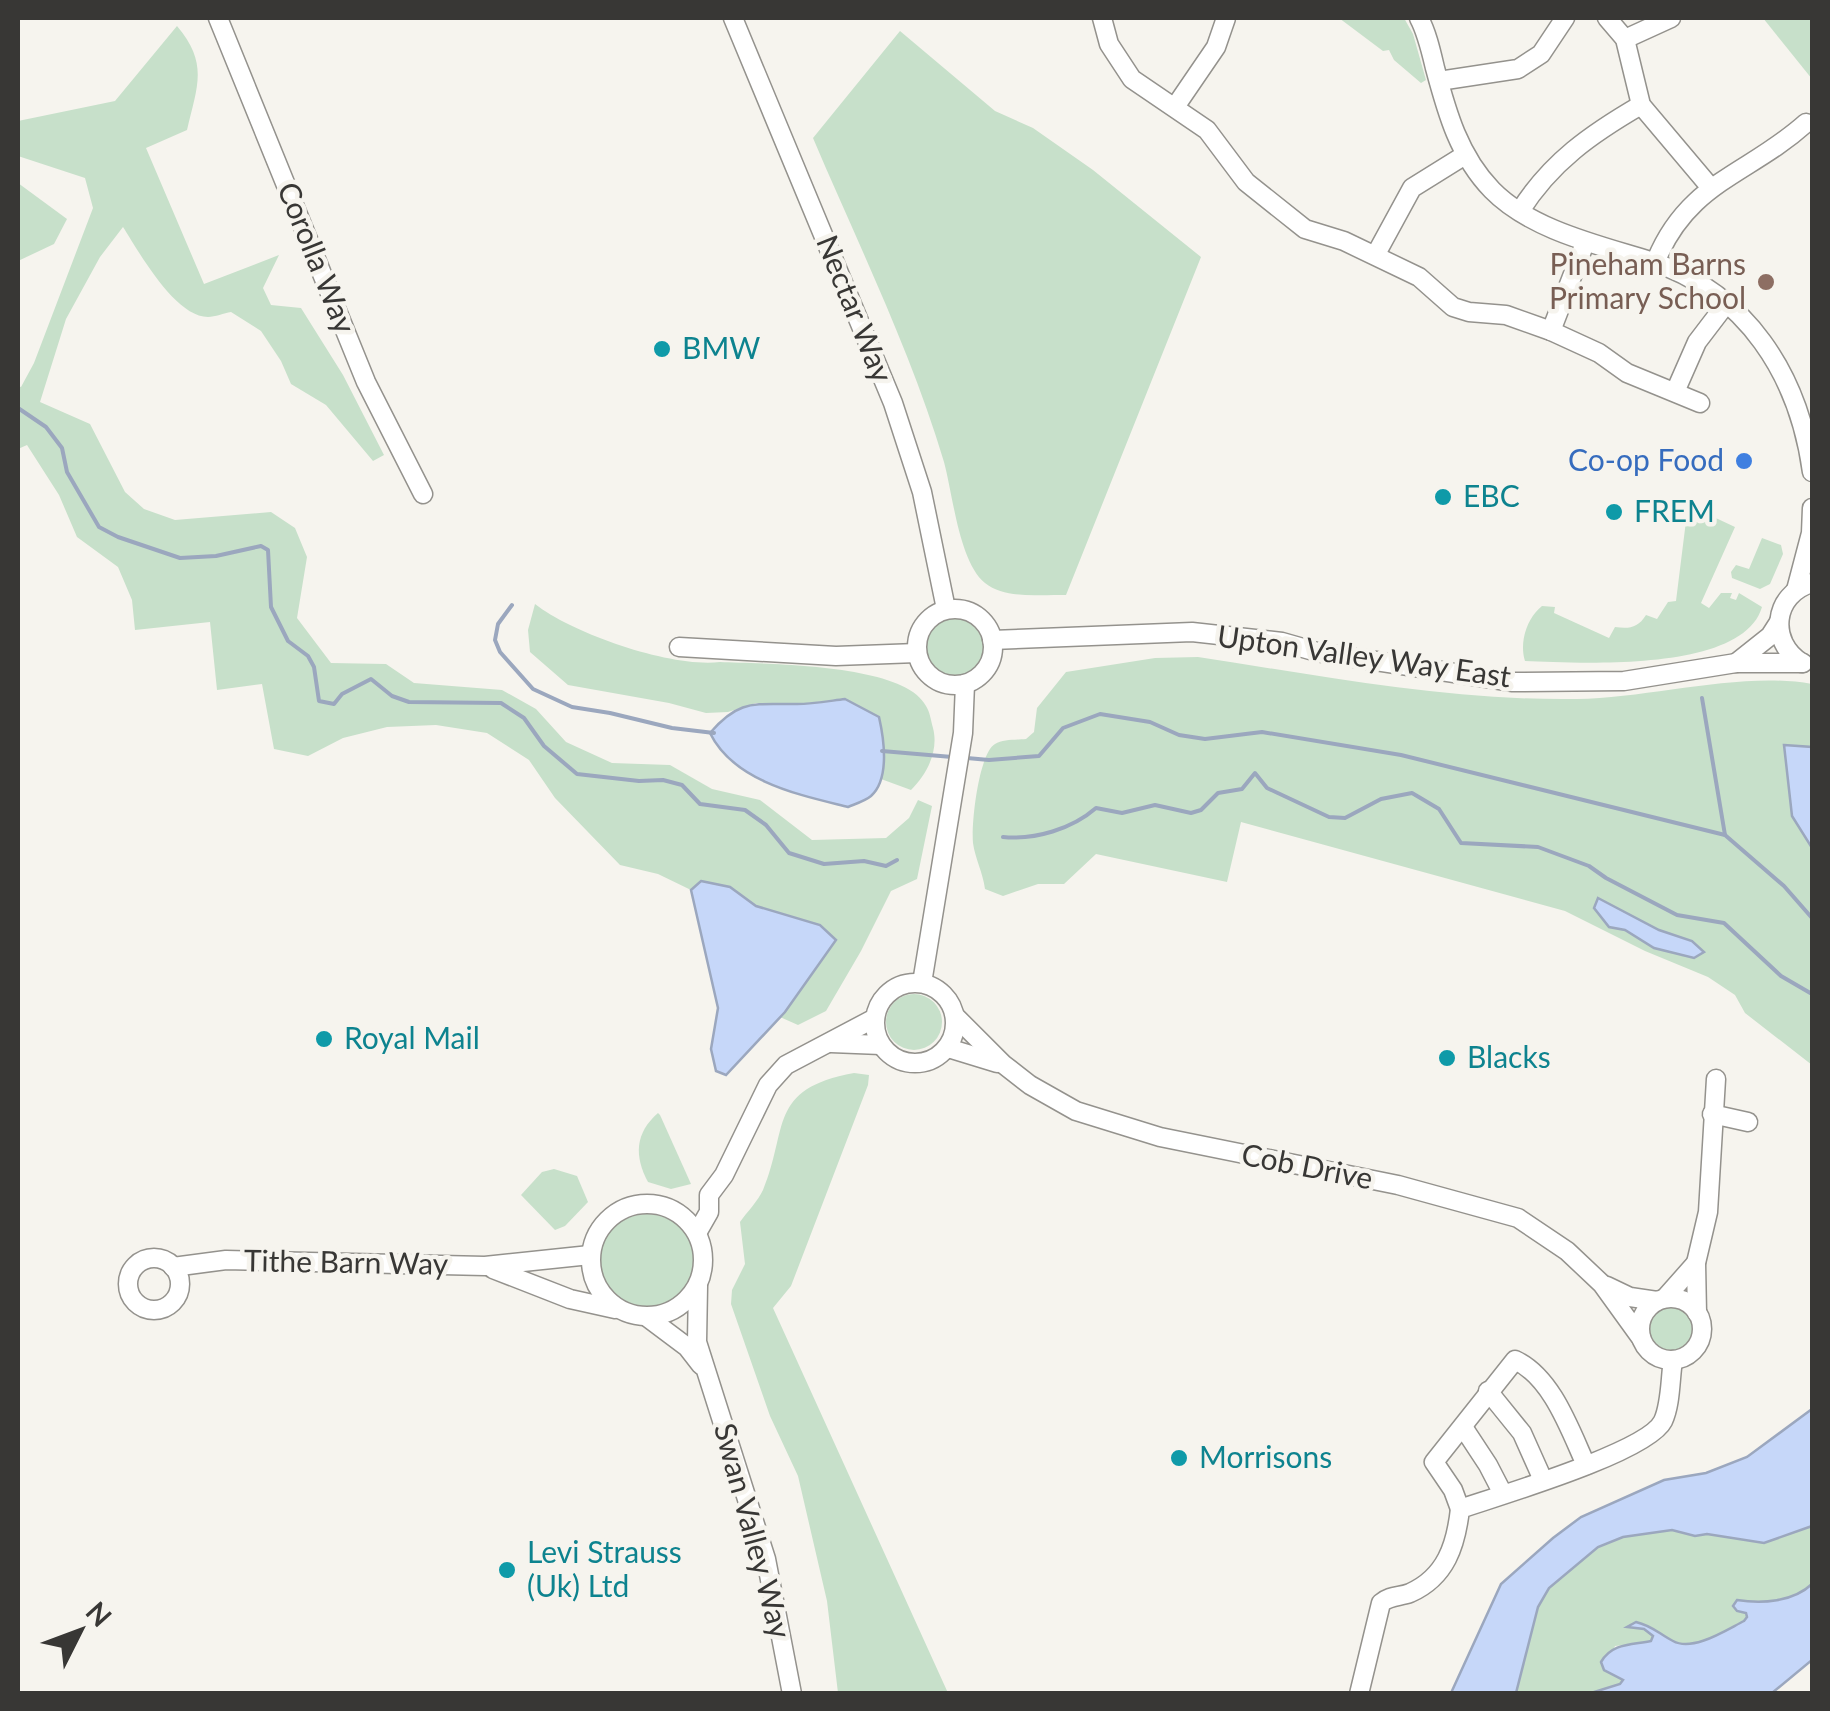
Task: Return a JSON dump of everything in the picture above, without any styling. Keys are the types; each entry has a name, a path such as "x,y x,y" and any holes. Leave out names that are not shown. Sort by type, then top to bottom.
{"street":[{"name":"Corolla Way","path":"218,18 366,382 424,494"},
{"name":"Nectar Way","path":"733,18 893,403 922,492 946,610"},
{"path":"1102,18 1118,62 1132,79 1218,142 1255,192 1305,229 1376,254 1419,277 1453,307 1506,314 1550,331 1599,353 1627,372 1700,403"},
{"path":"1175,108 1216,47 1226,18"},
{"path":"1419,18 1457,140 1495,194 1584,243 1655,263 1708,290 1726,304 1758,335 1779,364 1808,437 1812,472"},
{"path":"1439,81 1518,69 1541,54 1565,18"},
{"path":"1607,18 1625,39 1640,105 1710,188"},
{"path":"1625,39 1671,18"},
{"path":"1520,211 1538,183 1569,151 1640,105"},
{"path":"1655,263 1675,222 1710,188 1809,126 1795,107"},
{"path":"1376,254 1412,188 1465,155"},
{"path":"1550,331 1584,243"},
{"path":"1674,392 1697,342 1726,304"},
{"path":"1736,664 1770,636 1779,622 1783,604 1804,587 1812,508"},
{"path":"957,608 978,616 992,640 992,658 986,670 965,684 940,682 921,665 917,652 920,630 946,610 957,608"},
{"path":"1779,622 1782,642 1808,664"},
{"name":"Upton Valley Way East","path":"992,640 1192,632 1282,642 1333,654 1513,682 1624,681 1736,664 1808,664"},
{"path":"679,647 836,656 917,652"},
{"path":"922,983 962,732 965,684"},
{"path":"826,1043 880,1045 910,1064 938,1058 948,1048 956,1027 944,994 922,983 896,987 878,1006 875,1018 880,1045"},
{"name":"Cob Drive","path":"955,1016 1003,1064 1076,1111 1132,1129 1398,1186 1518,1218 1568,1251 1602,1284 1641,1338"},
{"path":"696,1232 709,1212 709,1195 724,1175 768,1085 786,1065 875,1018"},
{"name":"Cob Drive","path":"948,1048 1003,1064"},
{"path":"1696,1263 1644,1312 1641,1338 1653,1354 1673,1360 1683,1358 1698,1344 1702,1327 1697,1312 1696,1263 1708,1212 1716,1079"},
{"path":"1712,1114 1748,1122"},
{"path":"677,1212 695,1197 709,1195"},
{"path":"649,1203 677,1212 696,1232 704,1258 698,1286 677,1308 647,1317 620,1310 597,1287 590,1255 600,1229 612,1215 630,1206 649,1203"},
{"name":"Tithe Barn Way","path":"207,1263 180,1286 171,1304 156,1310 141,1306 130,1295 129,1279 142,1261 158,1259 173,1267 226,1260 485,1266 590,1255"},
{"name":"Tithe Barn Way","path":"485,1266 570,1299 620,1310"},
{"path":"173,1267 180,1286"},
{"name":"Cob Drive","path":"1602,1284 1630,1297 1661,1300"},
{"name":"Swan Valley Way","path":"698,1286 698,1342 704,1370 766,1559 792,1694"},
{"path":"1661,1300 1687,1302 1697,1312"},
{"name":"Swan Valley Way","path":"647,1317 687,1347 704,1370"},
{"path":"1359,1694 1381,1603 1429,1583 1456,1541 1460,1510 1453,1490 1434,1462 1514,1360 1521,1362 1554,1399 1586,1465"},
{"path":"1460,1510 1586,1465 1652,1434 1663,1422 1673,1360"},
{"path":"1488,1391 1522,1434 1542,1480"},
{"path":"1462,1427 1503,1494"}],"green space":[{"path":"1339,18 1404,18 1413,34 1426,80 1421,83 1394,60 1389,50 1383,51"},
{"path":"1763,18 1812,18 1812,79"},
{"path":"177,26 197,64 197,88 187,130 146,148 204,284 279,255 263,288 271,305 301,308 343,375 384,455 373,461 326,405 291,384 261,331 231,312 208,317 183,306 159,281 123,227 100,257 66,319 40,402 90,424 125,492 144,509 175,520 271,512 295,528 307,557 297,618 331,663 386,664 414,683 502,690 536,709 566,742 612,763 670,765 712,789 760,800 812,840 886,838 909,818 918,800 932,806 917,879 891,891 826,1011 798,1025 780,1017 820,925 756,906 730,887 701,881 691,890 658,874 620,865 555,798 529,760 487,733 436,725 387,727 343,738 308,756 274,749 262,684 217,690 210,622 135,630 132,600 118,567 77,537 59,495 27,445 18,449 18,386 21,387 34,363 93,208 85,178 18,156 18,121 115,101"},
{"path":"900,31 995,111 1033,128 1093,170 1201,257 1066,595 1003,592 976,573 963,544 944,462 916,379 813,138"},
{"path":"18,183 67,219 54,244 18,261"},
{"path":"1688,505 1735,527 1701,603 1709,608 1721,593 1732,593 1730,598 1736,600 1739,593 1762,607 1749,628 1725,644 1693,654 1619,662 1525,661 1526,631 1542,606 1555,607 1554,613 1609,638 1615,627 1633,627 1646,615 1657,619 1668,602 1676,601"},
{"path":"1762,538 1781,545 1783,554 1770,584 1760,589 1732,578 1731,572 1736,565 1749,569"},
{"path":"535,604 598,637 676,660 832,669 891,681 913,692 927,708 934,737 930,762 911,790 881,779 884,741 845,699 756,703 728,712 706,713 568,685 530,652 528,630"},
{"path":"955,616 977,625 986,647 977,669 955,678 933,669 924,647 933,625"},
{"path":"1198,657 1386,686 1529,699 1605,698 1756,681 1812,684 1812,747 1785,745 1792,816 1812,848 1812,1065 1745,1013 1735,995 1708,977 1565,911 1241,822 1227,882 1096,854 1064,884 1038,884 1003,896 985,889 973,833 977,789 989,750 998,742 1026,739 1034,732 1037,708 1066,672 1155,658"},
{"path":"914,994 934,1002 942,1022 934,1042 914,1050 894,1042 886,1022 894,1002"},
{"path":"854,1073 869,1075 868,1085 791,1286 773,1308 948,1693 838,1693 827,1601 798,1476 770,1416 731,1304 732,1290 745,1264 740,1222 763,1190 786,1114 807,1089"},
{"path":"658,1113 691,1184 671,1189 648,1182 643,1172 641,1137"},
{"path":"554,1169 577,1176 588,1202 565,1226 555,1230 521,1195 542,1172"},
{"path":"647,1214 665,1218 680,1228 690,1243 694,1261 690,1279 680,1294 665,1304 647,1308 629,1304 614,1294 604,1279 600,1261 604,1243 614,1228 629,1218"},
{"path":"1671,1308 1686,1314 1692,1329 1686,1344 1671,1350 1656,1344 1650,1329 1656,1314"},
{"path":"1812,1526 1812,1584 1796,1595 1777,1600 1737,1600 1748,1617 1697,1643 1677,1643 1644,1629 1653,1637 1651,1642 1615,1646 1605,1670 1624,1680 1621,1684 1591,1693 1516,1694 1538,1607 1549,1588 1598,1547 1623,1537 1672,1530 1764,1543"}],"water":[{"path":"845,699 879,717 884,758 877,789 869,798 848,807 790,791 752,775 721,750 710,733 730,714 749,706"},
{"path":"1784,745 1812,747 1812,848 1792,816"},
{"path":"701,881 730,887 756,906 820,925 836,940 785,1012 726,1075 716,1071 711,1049 718,1008 691,890"},
{"path":"1598,898 1659,930 1692,941 1704,952 1694,958 1654,948 1625,930 1609,927 1594,908"},
{"path":"1812,1409 1812,1526 1764,1543 1672,1530 1623,1537 1598,1547 1549,1588 1538,1607 1516,1693 1451,1693 1501,1584 1553,1538 1581,1517 1664,1480 1706,1473 1747,1457"},
{"path":"1812,1584 1812,1660 1772,1693 1591,1693 1623,1680 1604,1670 1601,1662 1605,1656 1623,1646 1651,1641 1653,1636 1644,1629 1627,1627 1636,1622 1681,1644 1700,1642 1744,1621 1746,1613 1733,1606 1737,1600 1777,1600 1796,1595"}],"waterway":[{"path":"18,408 46,427 62,448 67,472 99,527 180,558 216,556 261,546 268,550 271,607 288,641 308,656 314,667 319,701 334,704 342,694 371,679 392,696 409,702 501,703 524,718 544,746 577,774 682,785 700,804 745,810 766,825 789,853 824,864 864,861 886,866 897,860"},
{"path":"512,605 498,624 495,640 500,652 533,689 572,707 714,733"},
{"path":"1702,698 1725,835 1784,886 1812,918"},
{"path":"967,758 1039,756 1063,728 1100,714 1150,722 1179,735 1205,739 1262,732 1401,755 1725,835"},
{"path":"882,751 952,757"},
{"path":"1003,837 1053,831 1096,808 1122,813 1155,805 1191,813 1201,810 1218,793 1242,789 1255,773 1267,788 1329,817 1345,818 1381,799 1412,793 1439,809 1461,843 1538,847 1589,866 1677,915 1724,923 1781,976 1812,994"}],"place":[{"name":"Pineham Barns Primary School","path":"1766,282"},
{"name":"BMW","path":"662,349"},
{"name":"Co-op Food","path":"1744,461"},
{"name":"EBC","path":"1443,497"},
{"name":"FREM","path":"1614,512"},
{"name":"Royal Mail","path":"324,1039"},
{"name":"Blacks","path":"1447,1058"},
{"name":"Morrisons","path":"1179,1458"},
{"name":"Levi Strauss (Uk) Ltd","path":"507,1570"}]}
